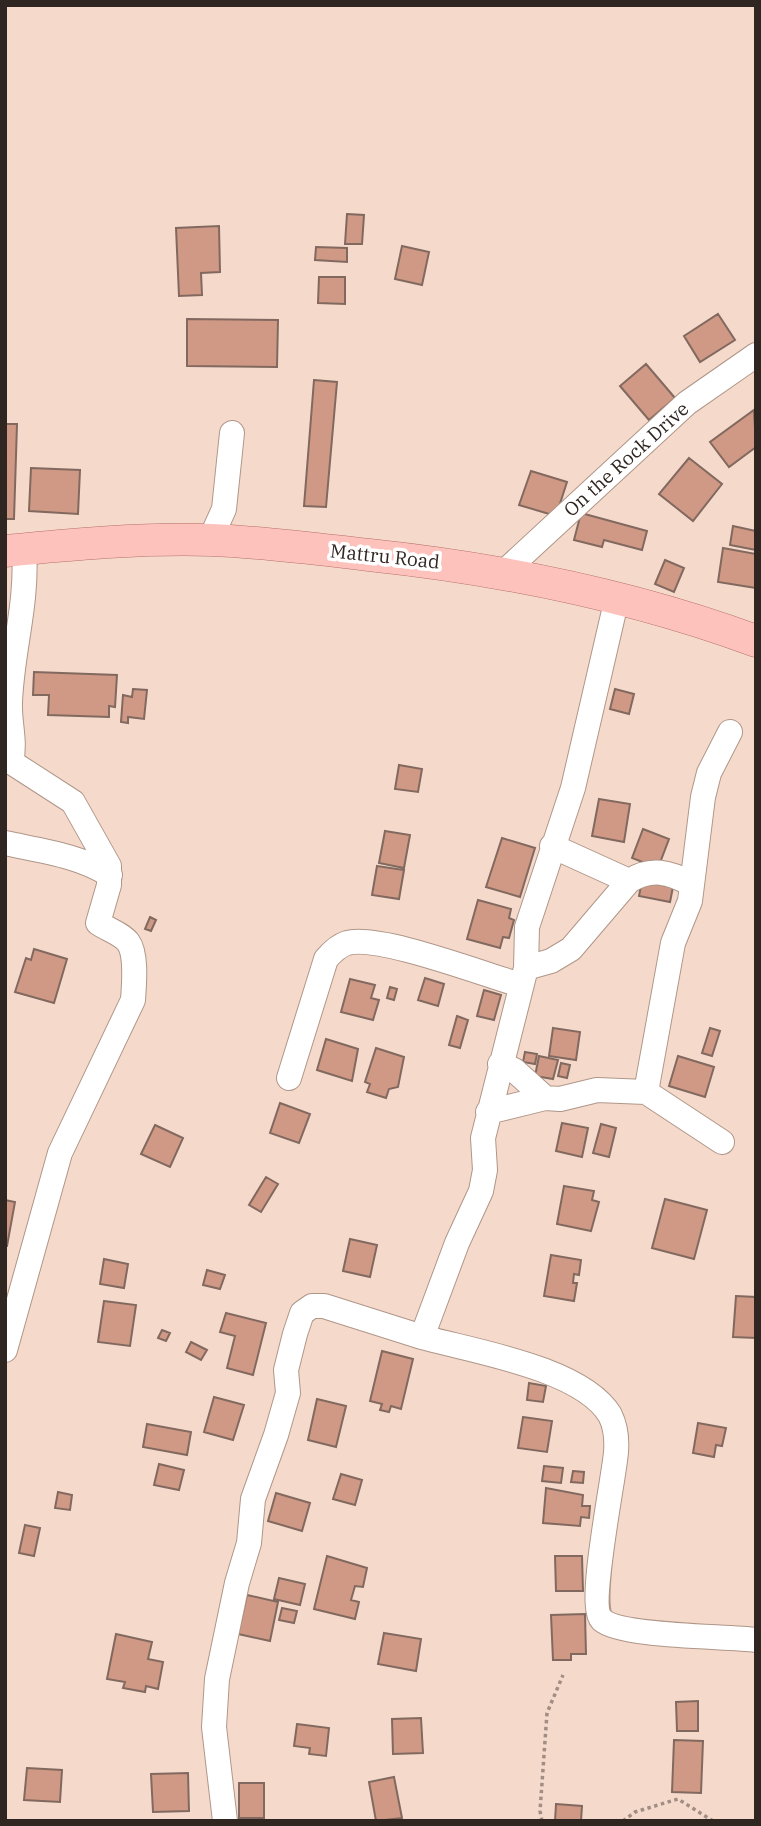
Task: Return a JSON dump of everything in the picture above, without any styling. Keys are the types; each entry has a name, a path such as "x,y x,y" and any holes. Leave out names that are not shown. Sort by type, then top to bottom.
{"main road":[{"name":"Mattru Road","path":"15,550 58,544 211,540 298,545 455,564 617,598 704,622 756,641"}],"street":[{"name":"On the Rock Drive","path":"503,573 687,403 756,355"},
{"path":"211,540 224,509 232,433"},
{"path":"5,1350 61,1153 133,1000 131,948 127,941 98,923 110,875 109,866 73,803 8,766 14,748 10,704 24,610 15,550"},
{"path":"422,1337 457,1242 481,1191 485,1170 483,1138 523,977 527,927 573,788 617,598"},
{"path":"646,1092 673,943 690,901 702,797 709,773 730,732"},
{"path":"5,843 72,857 90,863 110,875"},
{"path":"552,846 629,881"},
{"path":"289,1078 326,959 335,949 349,943 386,946 523,977 571,949 629,881 648,872 677,876 691,884"},
{"path":"500,1064 514,1070 545,1098"},
{"path":"488,1112 545,1098 560,1099 597,1090 646,1092 722,1142"},
{"path":"225,1821 214,1727 217,1679 237,1583 249,1544 253,1499 288,1393 286,1370 302,1313 312,1306 324,1306 561,1378 596,1399 609,1415 617,1434 597,1584 596,1610 600,1618 617,1626 684,1636 756,1640"}],"path":[{"path":"542,1821 540,1811 547,1713 563,1675"},
{"path":"623,1821 635,1812 678,1798 713,1821"}],"building":[{"path":"347,214 364,215 362,244 345,244"},
{"path":"219,226 220,272 201,273 202,295 179,296 176,228"},
{"path":"402,246 429,252 422,285 395,279"},
{"path":"316,247 347,248 347,262 315,260"},
{"path":"319,277 345,277 345,304 318,303"},
{"path":"718,314 735,340 700,362 684,336"},
{"path":"187,319 278,320 277,367 187,366"},
{"path":"646,364 675,398 649,420 620,386"},
{"path":"314,380 337,382 326,507 304,506"},
{"path":"754,410 756,447 729,467 710,442"},
{"path":"5,424 17,424 14,519 5,519"},
{"path":"689,458 722,484 693,521 659,494"},
{"path":"31,468 80,470 78,514 29,511"},
{"path":"531,471 567,482 556,516 519,505"},
{"path":"581,513 647,531 642,550 604,540 602,547 574,540"},
{"path":"733,526 756,531 756,550 730,545"},
{"path":"723,548 756,554 756,588 718,582"},
{"path":"665,560 684,568 674,592 655,584"},
{"path":"34,672 117,675 115,707 109,706 109,717 48,715 49,695 33,695"},
{"path":"133,689 147,690 144,719 128,717 128,723 121,722 123,695 132,697"},
{"path":"615,689 634,694 629,714 610,709"},
{"path":"399,765 422,769 418,792 395,789"},
{"path":"599,799 630,804 624,842 592,836"},
{"path":"643,829 669,839 658,868 632,858"},
{"path":"385,831 410,835 404,868 379,863"},
{"path":"502,838 535,848 520,897 486,887"},
{"path":"377,866 404,870 399,899 372,895"},
{"path":"642,881 673,887 670,902 639,896"},
{"path":"478,900 511,909 509,918 514,920 509,938 503,937 500,948 467,939"},
{"path":"150,917 156,920 151,931 145,929"},
{"path":"34,949 67,959 54,1003 15,992 26,958 31,960"},
{"path":"425,978 444,984 438,1006 418,1000"},
{"path":"350,979 375,985 371,998 379,1000 373,1020 341,1012"},
{"path":"390,987 397,989 394,1000 387,998"},
{"path":"484,990 501,995 494,1020 477,1016"},
{"path":"457,1016 468,1020 460,1048 449,1045"},
{"path":"553,1028 580,1032 576,1060 549,1056"},
{"path":"710,1028 720,1031 712,1056 702,1053"},
{"path":"326,1039 358,1049 352,1081 317,1070"},
{"path":"376,1048 404,1057 398,1087 389,1089 386,1098 367,1092 370,1084 365,1082"},
{"path":"525,1052 537,1054 535,1064 523,1062"},
{"path":"539,1056 558,1060 553,1079 535,1076"},
{"path":"678,1056 714,1067 705,1097 669,1086"},
{"path":"561,1063 570,1065 567,1078 558,1076"},
{"path":"280,1103 310,1114 299,1143 270,1133"},
{"path":"562,1123 588,1128 582,1157 556,1151"},
{"path":"601,1124 616,1128 609,1157 593,1153"},
{"path":"155,1125 183,1138 170,1167 141,1154"},
{"path":"266,1177 278,1184 261,1212 249,1205"},
{"path":"564,1186 594,1191 592,1200 599,1202 591,1231 557,1224"},
{"path":"665,1199 707,1210 694,1259 652,1248"},
{"path":"5,1200 15,1202 7,1246 5,1246"},
{"path":"350,1239 377,1245 370,1277 343,1271"},
{"path":"551,1255 581,1260 579,1275 574,1274 573,1283 577,1283 574,1301 544,1296"},
{"path":"104,1259 128,1264 124,1288 100,1284"},
{"path":"207,1270 225,1275 220,1289 203,1285"},
{"path":"736,1296 756,1297 756,1338 733,1337"},
{"path":"104,1301 136,1305 130,1346 98,1342"},
{"path":"226,1313 266,1323 253,1375 227,1368 235,1336 220,1332"},
{"path":"162,1330 170,1333 166,1341 158,1338"},
{"path":"191,1342 207,1350 201,1360 186,1352"},
{"path":"382,1351 413,1359 401,1409 391,1406 389,1412 380,1410 382,1404 370,1401"},
{"path":"529,1383 546,1386 543,1402 527,1400"},
{"path":"214,1397 244,1405 233,1440 204,1432"},
{"path":"317,1399 346,1406 336,1447 308,1440"},
{"path":"523,1417 552,1421 547,1452 518,1448"},
{"path":"698,1423 726,1428 722,1446 716,1445 714,1457 693,1453"},
{"path":"147,1424 191,1432 187,1455 143,1447"},
{"path":"159,1464 184,1470 179,1490 154,1485"},
{"path":"544,1466 563,1468 561,1483 542,1481"},
{"path":"573,1471 584,1472 583,1483 571,1482"},
{"path":"341,1474 362,1480 355,1505 333,1499"},
{"path":"546,1488 583,1495 582,1506 590,1506 589,1518 581,1517 580,1526 543,1523"},
{"path":"58,1492 72,1495 70,1510 55,1508"},
{"path":"276,1493 310,1503 302,1531 268,1521"},
{"path":"25,1525 40,1528 34,1556 19,1553"},
{"path":"327,1556 367,1568 363,1587 355,1586 351,1600 359,1602 355,1619 314,1609"},
{"path":"555,1556 582,1556 583,1591 556,1591"},
{"path":"279,1578 305,1584 300,1605 274,1599"},
{"path":"247,1595 278,1602 270,1641 238,1634"},
{"path":"282,1608 297,1611 294,1623 279,1620"},
{"path":"585,1614 586,1654 571,1654 571,1660 553,1660 551,1615"},
{"path":"384,1633 421,1639 416,1671 378,1664"},
{"path":"116,1634 152,1642 148,1659 163,1662 158,1689 146,1686 145,1692 123,1688 125,1682 107,1679"},
{"path":"698,1701 698,1731 677,1731 676,1702"},
{"path":"421,1718 423,1753 393,1754 392,1719"},
{"path":"297,1724 329,1728 326,1756 309,1754 310,1748 294,1746"},
{"path":"674,1740 703,1741 701,1793 672,1792"},
{"path":"27,1768 62,1770 60,1802 24,1800"},
{"path":"188,1773 189,1811 153,1812 151,1774"},
{"path":"394,1777 402,1818 376,1821 369,1782"},
{"path":"239,1783 264,1783 264,1818 239,1818"},
{"path":"556,1804 582,1806 581,1821 555,1821"}]}
